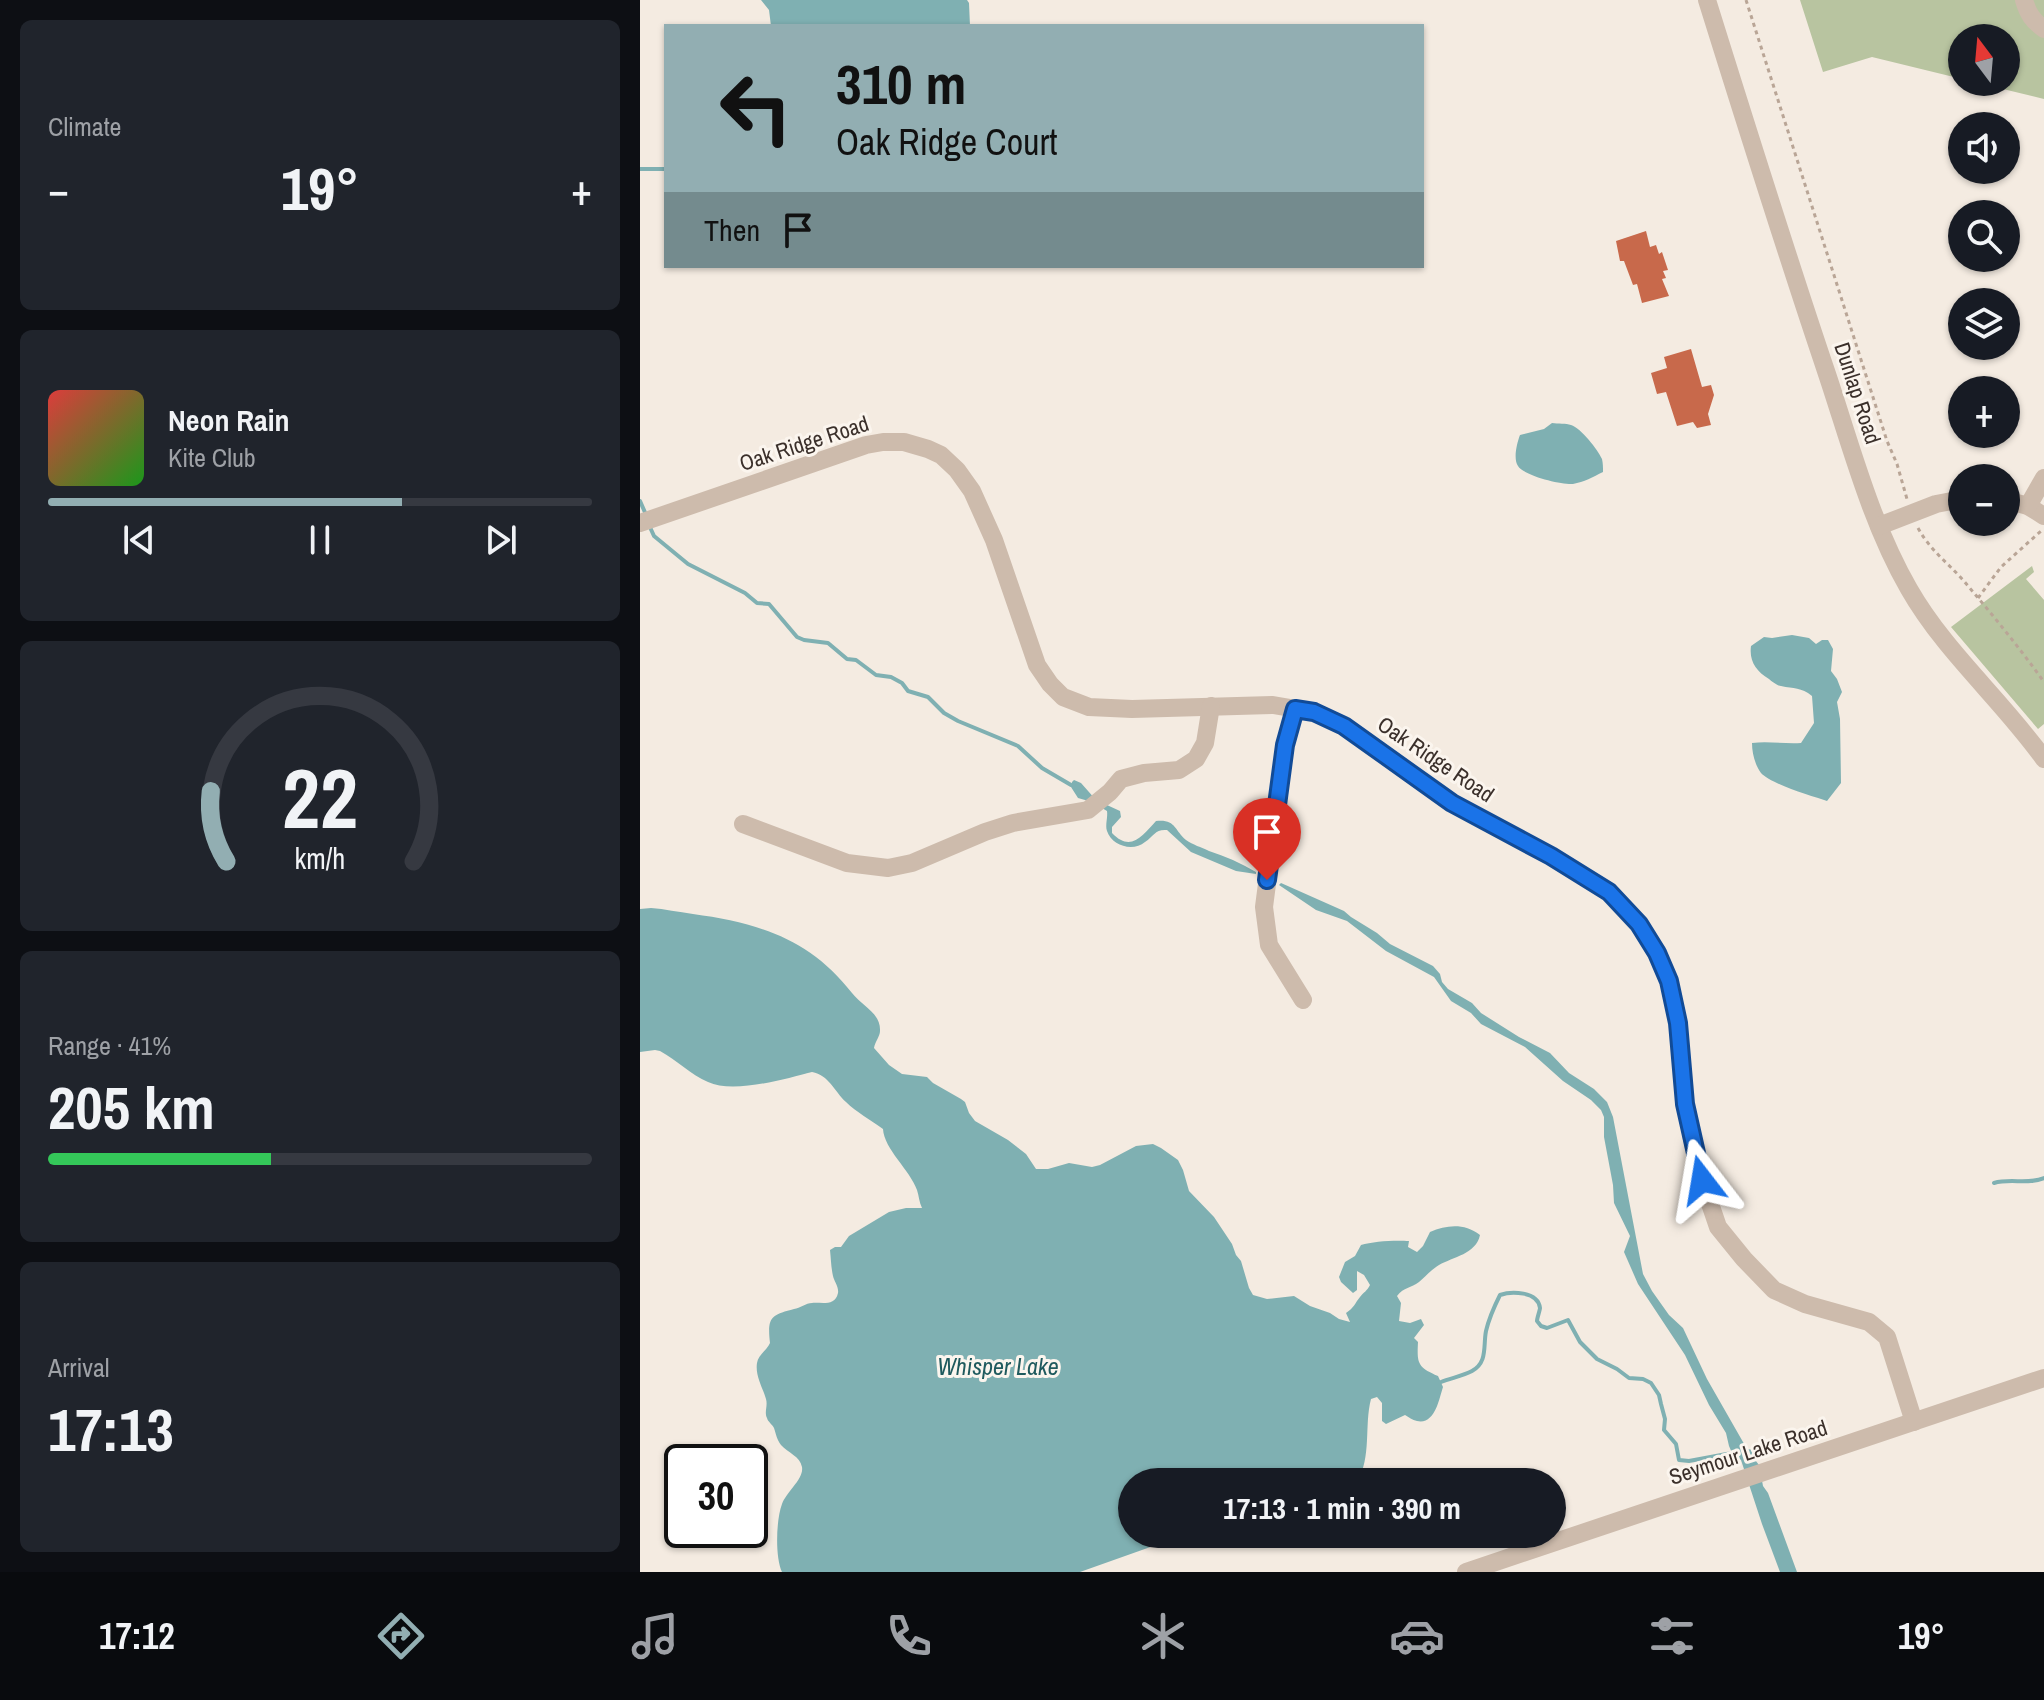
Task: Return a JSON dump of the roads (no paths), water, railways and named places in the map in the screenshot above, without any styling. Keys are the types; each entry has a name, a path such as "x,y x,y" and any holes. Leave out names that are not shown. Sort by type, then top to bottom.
{"street":[{"name":"Dunlap Road","path":"1707,0 1788,256 1879,526 1903,579 1924,612 2044,759"},
{"path":"2024,0 2034,21 2044,29"},
{"name":"Oak Ridge Road","path":"640,523 866,445 904,442 928,449 941,455 957,470 972,491 994,540 1037,665 1063,697 1089,707 1132,709 1273,705 1314,712 1344,726 1452,803 1551,856 1609,892 1639,924 1657,953 1669,981 1678,1023 1685,1104 1702,1180 1718,1227 1774,1290 1805,1304 1869,1322 1887,1337 1914,1422"},
{"path":"2036,511 2044,478"},
{"path":"1879,526 1948,502"},
{"path":"743,824 847,863 888,868 912,863 1013,823 1088,810 1121,779 1144,773 1179,770 1196,759 1205,743 1211,706"},
{"path":"1295,709 1285,745 1264,907 1269,945 1303,1000"},
{"name":"Seymour Lake Road","path":"1466,1572 2044,1378"}],"water":[{"path":"761,0 967,0 970,24 771,24 769,10"},
{"path":"1552,423 1571,425 1584,435 1602,459 1603,472 1568,484 1522,470 1516,459 1520,435 1544,429"},
{"path":"1792,635 1809,638 1816,644 1828,640 1833,649 1831,671 1842,692 1837,702 1841,783 1827,801 1766,777 1759,770 1753,755 1752,743 1801,743 1814,723 1812,696 1801,690 1780,686 1764,676 1752,661 1751,646 1764,637"},
{"path":"1074,780 1081,783 1096,800 1120,811 1121,817 1112,827 1112,833 1119,839 1131,842 1156,821 1167,822 1189,842 1239,863 1256,874 1236,871 1191,852 1167,830 1157,832 1135,847 1118,844 1107,831 1107,811 1078,798 1071,787"},
{"path":"1281,883 1344,911 1390,944 1433,966 1448,989 1519,1037 1550,1053 1569,1073 1594,1089 1607,1102 1613,1117 1643,1274 1669,1315 1683,1328 1707,1379 1747,1449 1754,1450 1752,1456 1759,1465 1763,1486 1797,1572 1780,1572 1741,1460 1732,1453 1726,1433 1685,1355 1638,1284 1624,1252 1630,1236 1614,1203 1601,1110 1525,1047 1481,1024 1471,1013 1451,1001 1434,977 1386,951 1347,921 1316,910 1279,885"},
{"name":"Whisper Lake","path":"651,908 740,923 801,947 836,974 874,1014 880,1031 874,1048 889,1065 902,1074 927,1077 961,1099 975,1121 1026,1154 1036,1169 1069,1163 1092,1167 1136,1146 1153,1144 1161,1148 1178,1160 1189,1191 1214,1217 1232,1244 1253,1295 1267,1299 1294,1296 1350,1322 1346,1313 1370,1285 1364,1275 1357,1271 1357,1290 1353,1293 1339,1277 1345,1262 1355,1256 1361,1245 1409,1241 1408,1247 1417,1252 1430,1232 1455,1226 1474,1231 1480,1235 1474,1247 1439,1265 1397,1296 1401,1303 1399,1321 1410,1323 1421,1319 1424,1325 1414,1338 1418,1342 1418,1360 1422,1367 1438,1376 1443,1387 1432,1415 1423,1421 1415,1421 1405,1415 1386,1424 1382,1421 1382,1403 1377,1397 1371,1399 1363,1468 1118,1468 1118,1548 1148,1548 1080,1572 782,1572 777,1548 780,1511 802,1467 780,1443 766,1416 766,1399 758,1377 757,1363 770,1343 770,1322 780,1313 810,1303 834,1300 838,1291 830,1250 841,1247 849,1236 889,1212 922,1208 914,1182 888,1144 883,1129 850,1106 823,1076 812,1072 745,1086 719,1085 702,1079 660,1051 640,1052 640,909"}],"waterway":[{"path":"640,169 664,169"},
{"path":"640,501 647,517"},
{"path":"649,525 654,536 688,564 745,593 757,603 769,604 797,637 828,643 847,659 856,660 876,675 891,677 908,691 928,697 944,713 958,721 1018,746 1042,768 1071,785"},
{"path":"1994,1183 2044,1178"},
{"path":"1441,1382 1472,1371 1481,1363 1486,1331 1500,1295 1529,1295 1538,1302 1537,1321 1541,1326 1547,1328 1568,1320 1580,1342 1597,1359 1629,1378 1651,1383 1659,1395 1665,1419 1664,1430 1676,1444 1679,1460 1732,1453"}]}
